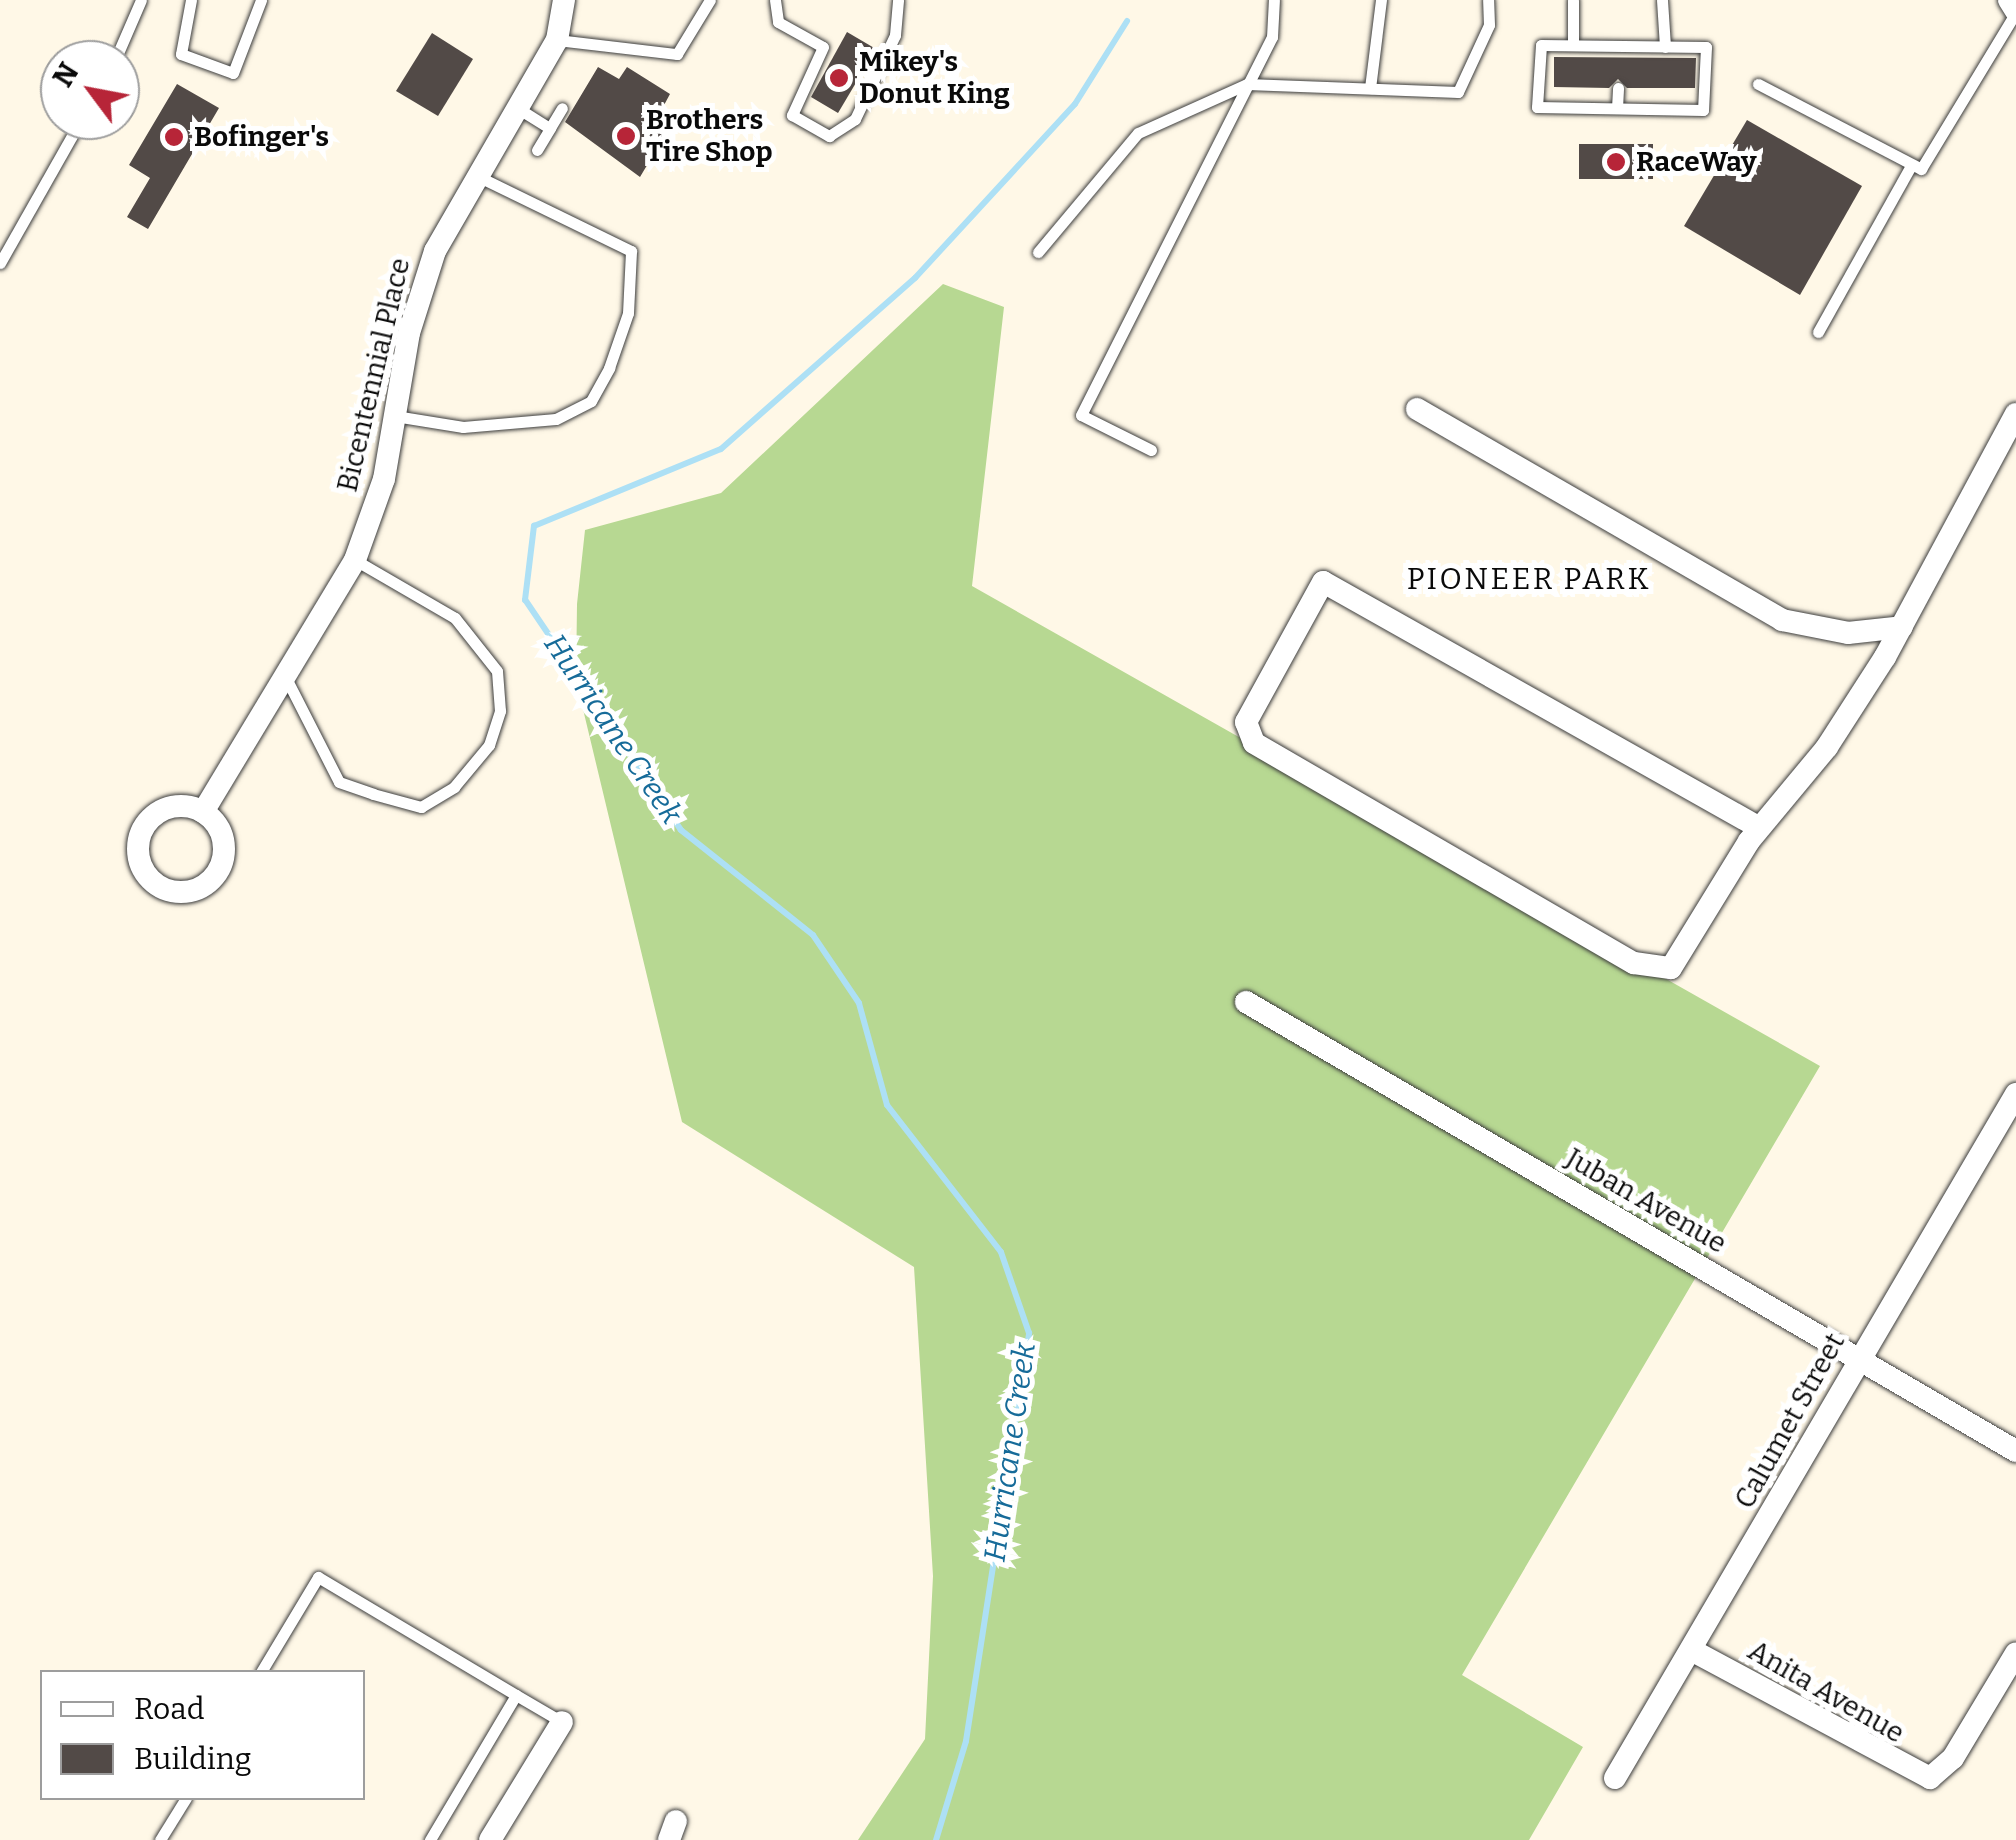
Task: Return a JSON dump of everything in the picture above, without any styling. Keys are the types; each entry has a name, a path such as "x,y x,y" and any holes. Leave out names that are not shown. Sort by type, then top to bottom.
{"street":[{"name":"Bicentennial Place","path":"204,812 287,680 355,560 435,251 557,40 564,0"},
{"path":"2009,0 2016,12"},
{"path":"1417,409 1782,620 1848,633 1902,627"},
{"path":"1758,827 1323,582 1246,722 1254,743 1634,964 1671,968 1758,827 1827,747 1902,627 2016,414"},
{"name":"Juban Avenue","path":"1246,1002 2016,1452"},
{"name":"Calumet Street","path":"1615,1778 1695,1652 1858,1361 2016,1094"},
{"name":"Anita Avenue","path":"1695,1652 1930,1778 1953,1758 2016,1653"},
{"path":"490,1840 562,1722"}],"lane":[{"path":"124,40 141,0"},
{"path":"191,0 181,54 233,73 261,0"},
{"path":"557,40 677,54 710,0"},
{"path":"775,0 778,22 823,47 792,115 829,136 855,119 895,35 898,0"},
{"path":"1151,450 1082,415 1272,37 1274,0"},
{"path":"1370,88 1381,0"},
{"path":"1038,252 1138,134 1247,84 1458,92 1489,25 1488,0"},
{"path":"1573,45 1574,0"},
{"path":"1662,0 1665,47"},
{"path":"1818,332 1909,169 1930,162 2016,12"},
{"path":"1540,45 1573,45 1618,52 1706,47 1703,110 1537,107 1540,45"},
{"path":"1758,84 1909,169"},
{"path":"1617,108 1618,88"},
{"path":"537,150 562,108"},
{"path":"519,109 550,128"},
{"path":"0,264 70,140"},
{"path":"395,416 464,427 556,419 590,401 609,368 628,312 630,251 479,177"},
{"path":"287,680 339,782 373,794 421,808 489,745 500,711 497,670 455,618 355,560"},
{"path":"262,1670 318,1576 562,1722"},
{"path":"430,1840 516,1696"},
{"path":"160,1840 185,1800"}],"green space":[{"path":"943,284 1004,307 972,586 1820,1066 1462,1675 1583,1747 1529,1840 858,1840 925,1739 933,1576 914,1267 682,1122 576,680 577,604 585,530 721,493"}],"building":[{"name":"Mikey's Donut King","path":"847,32 876,49 838,113 811,97"},
{"path":"432,33 473,59 438,116 396,91"},
{"name":"RaceWay","path":"1554,57 1696,58 1695,88 1627,88 1618,79 1609,88 1554,87"},
{"name":"Brothers Tire Shop","path":"598,67 619,79 627,67 670,94 663,107 677,115 640,177 565,122"},
{"name":"Bofinger's","path":"177,84 219,108 148,229 127,217 150,178 129,165"},
{"path":"1747,120 1862,186 1800,295 1684,226"},
{"name":"RaceWay","path":"1579,144 1653,144 1653,179 1579,179"}],"waterway":[{"name":"Hurricane Creek","path":"936,1840 966,1741 1029,1333 1001,1252 887,1105 859,1003 813,935 681,830 525,600 534,526 721,449 915,278 1075,104 1127,21"}],"place":[{"name":"Mikey's Donut King","path":"839,78"},
{"name":"Brothers Tire Shop","path":"626,136"},
{"name":"Bofinger's","path":"174,137"},
{"name":"RaceWay","path":"1616,162"}],"district":[{"name":"PIONEER PARK","path":"1529,579"}]}
